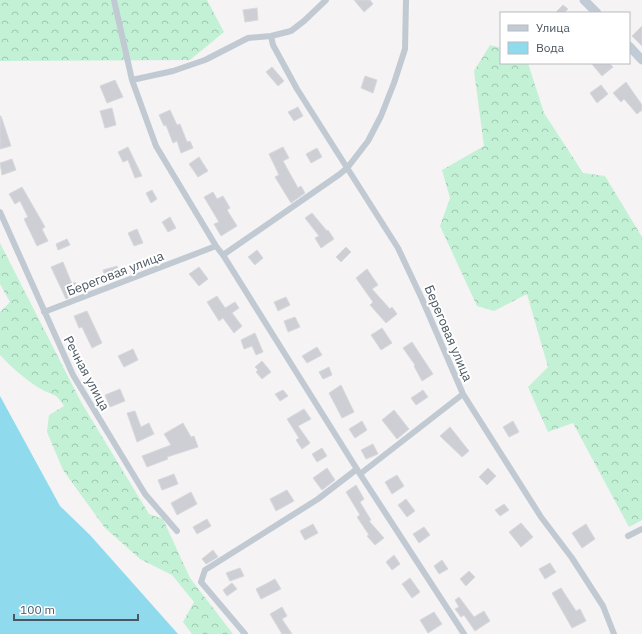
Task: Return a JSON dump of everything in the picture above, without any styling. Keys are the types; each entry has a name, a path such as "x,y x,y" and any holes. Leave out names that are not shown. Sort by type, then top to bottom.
{"street":[{"path":"114,0 132,80 156,146 216,246 358,472 464,634"},
{"path":"132,80 173,71 205,60 248,38 271,36 291,31 326,0"},
{"path":"223,255 348,167 368,141 381,116 405,49 406,0"},
{"path":"584,0 596,12"},
{"name":"Береговая улица","path":"271,36 273,45 297,89 348,167 398,248 463,394 541,517 572,558 603,606 614,634"},
{"path":"630,47 642,60"},
{"name":"Речная улица","path":"0,212 73,375 141,488 177,531"},
{"name":"Береговая улица","path":"44,312 216,246"},
{"path":"245,634 201,582 204,570 318,499 358,472 463,394"},
{"path":"628,536 642,529"}],"green space":[{"path":"0,0 207,0 224,32 190,60 0,61"},
{"path":"490,45 500,48 500,64 528,64 544,113 583,173 605,176 642,237 642,520 629,527 573,423 548,432 528,387 548,367 527,294 494,311 477,306 440,226 450,198 442,170 484,146 474,71"},
{"path":"0,243 81,402 149,514 163,519 190,578 233,634 192,634 183,622 194,602 172,575 140,559 105,528 63,470 47,432 49,415 64,406 56,396 39,388 29,381 0,355 0,312 10,302 0,284"}],"water":[{"path":"0,396 60,506 90,535 178,634 0,634"}],"building":[{"path":"354,0 370,0 373,4 364,12"},
{"path":"563,5 568,9 565,12 556,12"},
{"path":"257,8 258,20 245,22 243,10"},
{"path":"642,26 642,46 632,36"},
{"path":"592,64 610,64 613,67 602,76"},
{"path":"272,67 284,81 278,86 266,72"},
{"path":"365,76 377,80 373,93 361,88"},
{"path":"115,80 123,97 107,103 100,86"},
{"path":"626,82 642,105 642,110 637,114 624,99 621,102 613,93"},
{"path":"601,85 608,94 597,103 590,93"},
{"path":"298,107 303,116 294,121 288,112"},
{"path":"112,108 116,125 105,128 100,111"},
{"path":"170,110 177,125 180,124 187,142 190,141 193,148 181,153 177,141 173,143 166,125 164,126 159,115"},
{"path":"0,116 11,146 0,149"},
{"path":"128,147 142,176 135,178 128,160 123,162 118,152"},
{"path":"283,147 289,158 283,161 298,188 301,186 305,193 291,203 275,177 279,175 269,154"},
{"path":"317,148 322,157 311,163 306,154"},
{"path":"199,157 208,171 198,177 189,164"},
{"path":"12,159 16,170 2,175 0,163"},
{"path":"22,187 45,227 42,229 48,241 37,246 24,219 28,217 20,201 15,204 9,194"},
{"path":"152,190 157,199 151,203 146,193"},
{"path":"213,192 217,199 223,196 230,208 227,210 237,226 221,236 214,224 219,222 204,197"},
{"path":"312,213 327,231 328,230 334,239 321,248 315,238 319,236 305,218"},
{"path":"170,217 176,228 168,232 162,222"},
{"path":"137,229 143,243 134,246 128,233"},
{"path":"67,239 70,245 58,250 56,244"},
{"path":"346,247 351,252 341,262 336,257"},
{"path":"257,250 263,258 255,265 248,257"},
{"path":"63,262 72,284 75,282 80,292 66,299 51,267"},
{"path":"117,266 120,277 106,281 103,270"},
{"path":"199,267 208,279 199,286 189,274"},
{"path":"367,269 378,285 372,289 390,309 392,307 397,314 386,323 370,305 373,302 356,278"},
{"path":"217,296 225,308 235,302 239,308 232,313 242,326 234,333 223,318 219,321 207,302"},
{"path":"286,297 290,305 278,311 274,302"},
{"path":"87,311 102,343 92,348 82,327 79,328 74,316"},
{"path":"295,317 300,327 288,332 284,321"},
{"path":"382,328 392,343 381,350 371,335"},
{"path":"255,333 263,352 256,355 252,346 244,349 241,340"},
{"path":"412,342 433,374 422,381 414,366 415,365 403,348"},
{"path":"317,347 322,355 307,363 302,356"},
{"path":"133,349 138,360 124,367 118,356"},
{"path":"262,361 271,372 262,379 256,372 258,370 255,367"},
{"path":"329,367 332,375 323,379 319,372"},
{"path":"341,385 354,412 342,418 329,393"},
{"path":"120,389 125,401 110,407 105,395"},
{"path":"283,390 288,396 280,401 275,394"},
{"path":"423,390 428,397 416,405 411,398"},
{"path":"304,409 311,419 298,426 310,443 302,449 296,440 299,438 287,419"},
{"path":"394,410 409,429 397,439 382,420"},
{"path":"135,411 141,427 149,423 154,434 137,442 127,413"},
{"path":"362,421 367,430 355,438 349,429"},
{"path":"513,421 519,432 509,437 503,427"},
{"path":"183,423 191,437 194,436 198,447 167,457 168,459 147,467 142,456 171,445 164,434"},
{"path":"450,427 469,451 462,457 440,436"},
{"path":"373,444 378,454 366,459 361,450"},
{"path":"322,448 327,456 317,462 312,454"},
{"path":"327,468 335,480 322,490 313,478"},
{"path":"488,468 496,476 487,485 479,477"},
{"path":"174,474 178,484 162,490 158,480"},
{"path":"397,475 404,486 392,494 385,482"},
{"path":"356,485 364,499 360,502 371,520 369,521 384,538 375,545 367,536 369,535 357,517 360,515 346,492"},
{"path":"287,490 294,501 276,511 270,499"},
{"path":"191,492 197,504 177,515 171,503"},
{"path":"406,499 415,511 407,517 398,505"},
{"path":"504,504 509,510 500,516 495,510"},
{"path":"207,519 211,526 197,534 193,527"},
{"path":"521,523 533,537 521,547 509,532"},
{"path":"313,524 318,533 305,540 300,531"},
{"path":"586,524 595,539 582,548 572,533"},
{"path":"424,527 430,535 419,543 413,534"},
{"path":"213,550 218,557 206,564 202,559"},
{"path":"394,555 400,564 392,570 386,562"},
{"path":"442,560 448,569 439,574 434,566"},
{"path":"550,563 556,572 545,579 539,569"},
{"path":"240,568 244,576 230,581 226,573"},
{"path":"469,571 475,577 466,586 460,579"},
{"path":"410,578 420,592 412,598 402,584"},
{"path":"275,579 281,589 261,599 256,589"},
{"path":"232,583 237,589 227,596 223,590"},
{"path":"561,588 576,611 580,609 586,621 572,628 552,593"},
{"path":"459,597 474,617 484,611 490,621 475,631 464,615 461,617 455,609 459,607 455,600"},
{"path":"282,607 287,616 282,619 292,634 282,634 270,614"},
{"path":"434,612 442,624 428,633 420,620"}]}
